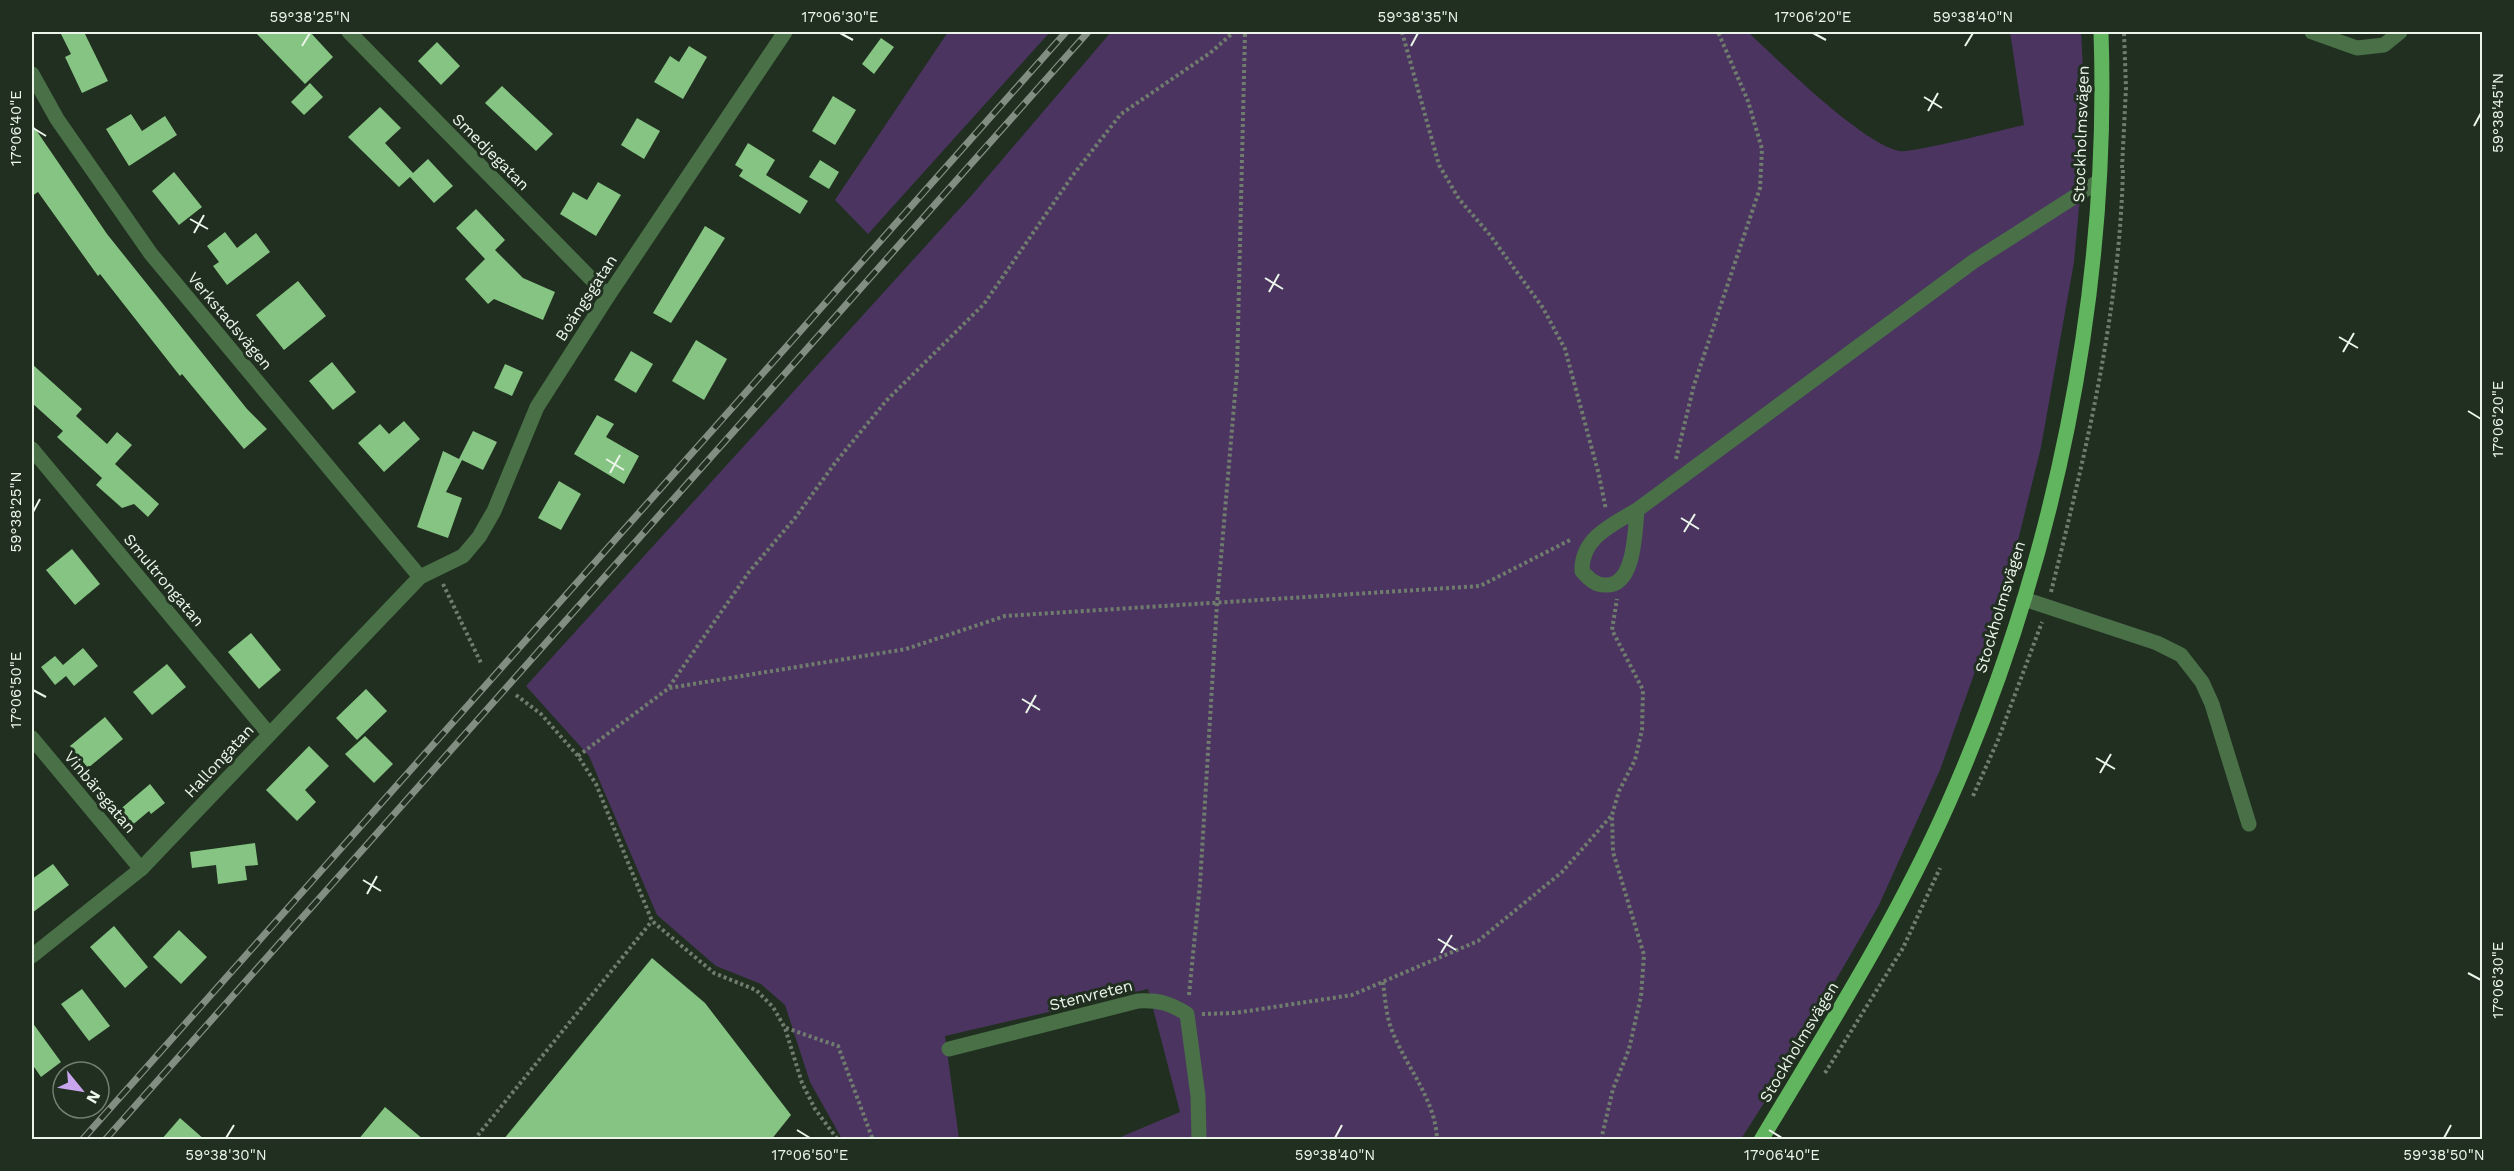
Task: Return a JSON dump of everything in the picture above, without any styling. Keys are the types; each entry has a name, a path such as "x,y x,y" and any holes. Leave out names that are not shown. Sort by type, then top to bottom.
{"main road":[{"name":"Stockholmsvägen","path":"1761,1140 1842,1005 1922,860 1977,734 2024,599 2070,412 2094,258 2103,88 2101,32"}],"street":[{"name":"Smedjegatan","path":"349,32 608,296"},
{"name":"Boängsgatan","path":"420,578 463,556 479,537 494,511 537,407 608,296 785,32"},
{"path":"2312,32 2357,48 2384,45 2400,32"},
{"name":"Verkstadsvägen","path":"32,74 57,119 151,254 420,578"},
{"path":"1637,510 1629,567 1621,580 1611,586 1599,585 1582,571 1582,559 1586,548 1608,527 1637,510 1974,261 2099,181"},
{"name":"Smultrongatan","path":"32,448 269,734"},
{"name":"Hallongatan","path":"32,956 141,869 420,578"},
{"path":"2024,599 2157,643 2181,655 2202,682 2212,704 2249,824"},
{"name":"Vinbärsgatan","path":"32,738 141,869"},
{"name":"Stenvreten","path":"949,1049 1138,1001 1156,1000 1173,1005 1187,1014"},
{"path":"1187,1014 1197,1096 1199,1140"}],"path":[{"path":"578,756 669,688 749,572 795,518 835,463 886,401 984,304 1073,176 1121,114 1210,53 1234,32"},
{"path":"1245,32 1237,371 1217,604 1200,884 1187,1014 1235,1013 1352,995 1478,941 1562,872 1612,815"},
{"path":"1402,32 1439,165 1460,199 1543,308 1565,349 1599,475 1608,527"},
{"path":"1670,486 1694,384 1760,188 1762,148 1748,101 1718,32"},
{"path":"2099,181 2123,167 2124,32"},
{"path":"669,688 906,649 1005,616 1480,586 1576,538"},
{"path":"437,570 481,663"},
{"path":"1601,1140 1641,996 1644,955 1618,875 1613,852 1612,815 1619,791 1635,760 1642,730 1642,690 1612,630 1621,580"},
{"path":"516,695 540,714 578,756 596,784 652,921 714,973 756,990 773,1007 785,1028 802,1083 815,1109 837,1140"},
{"path":"474,1140 652,921"},
{"path":"1383,982 1391,1027 1412,1073 1432,1108 1437,1140"},
{"path":"785,1028 838,1046 873,1140"}],"shaded area":[{"path":"948,32 1050,32 868,234 835,200"},
{"path":"1111,32 1748,32 1820,99 1863,133 1899,151 1907,151 2024,125 2010,32 2081,32 2084,89 2082,175 2074,262 2041,447 2010,573 1940,770 1878,907 1771,1092 1741,1139 1116,1139 1180,1112 1148,989 945,1036 959,1139 842,1139 810,1082 785,1005 761,984 716,966 657,915 589,756 526,686 972,195"}],"building":[{"path":"60,32 84,32 108,81 82,93 65,57 71,54"},
{"path":"255,32 310,32 333,57 305,84"},
{"path":"881,38 894,47 874,74 862,64"},
{"path":"437,42 460,66 441,85 418,61"},
{"path":"689,46 707,57 683,99 654,82 670,56 679,62"},
{"path":"310,83 323,97 304,115 291,102"},
{"path":"502,86 553,134 536,151 485,103"},
{"path":"833,96 856,110 835,145 812,131"},
{"path":"380,107 401,128 385,143 413,173 428,159 453,186 434,203 410,177 399,187 348,137"},
{"path":"131,114 142,131 165,116 177,135 129,166 106,129"},
{"path":"637,118 660,131 644,159 621,145"},
{"path":"32,124 107,234 247,409 267,429 244,449 182,374 180,376 100,274 98,276 38,192 32,196"},
{"path":"748,143 775,160 766,175 808,201 800,214 739,176 743,170 735,165"},
{"path":"820,160 839,172 829,189 809,177"},
{"path":"174,172 202,207 179,225 152,191"},
{"path":"598,182 621,195 596,236 560,214 573,192 587,200"},
{"path":"476,209 505,240 495,250 523,278 555,292 543,320 494,299 488,304 465,279 485,259 456,228"},
{"path":"705,226 725,238 671,323 653,313"},
{"path":"225,232 237,248 256,233 270,252 227,285 213,266 219,262 207,246"},
{"path":"298,281 326,316 284,350 256,315"},
{"path":"696,340 727,359 704,400 672,381"},
{"path":"631,351 653,364 636,393 614,380"},
{"path":"332,362 356,392 333,410 309,381"},
{"path":"32,364 82,409 76,416 107,444 117,432 132,445 115,464 159,504 148,517 134,504 122,508 96,485 102,478 57,437 63,431 32,403"},
{"path":"505,364 523,372 512,396 494,388"},
{"path":"597,415 614,424 606,437 639,456 624,484 574,454"},
{"path":"404,421 420,439 384,472 358,443 380,424 389,434"},
{"path":"473,431 497,442 483,470 462,460 446,492 462,498 448,538 417,527 443,451 459,459"},
{"path":"559,481 581,494 561,530 538,518"},
{"path":"72,549 100,584 75,605 46,570"},
{"path":"251,633 281,670 259,689 228,652"},
{"path":"83,648 98,666 74,686 66,676 55,685 41,667 55,656 63,665"},
{"path":"167,664 186,687 152,715 133,692"},
{"path":"366,689 387,711 357,740 336,718"},
{"path":"105,717 123,739 88,768 70,746"},
{"path":"365,736 393,764 374,783 345,754"},
{"path":"309,746 329,766 305,790 316,802 297,821 266,790"},
{"path":"150,784 165,803 151,814 149,811 130,827 117,812"},
{"path":"255,843 258,865 245,866 247,880 218,884 216,865 192,868 190,852"},
{"path":"53,864 69,885 32,913 32,879"},
{"path":"114,926 148,967 125,988 90,947"},
{"path":"179,930 207,957 181,984 153,957"},
{"path":"652,958 705,1003 791,1115 771,1140 503,1140"},
{"path":"82,989 110,1026 89,1041 61,1004"},
{"path":"32,1022 60,1060 51,1060 51,1070 41,1077 32,1064"},
{"path":"385,1107 424,1140 358,1140"},
{"path":"180,1118 205,1140 161,1140"}],"railway":[{"path":"82,1140 1066,32"},
{"path":"105,1140 1088,32"}]}
